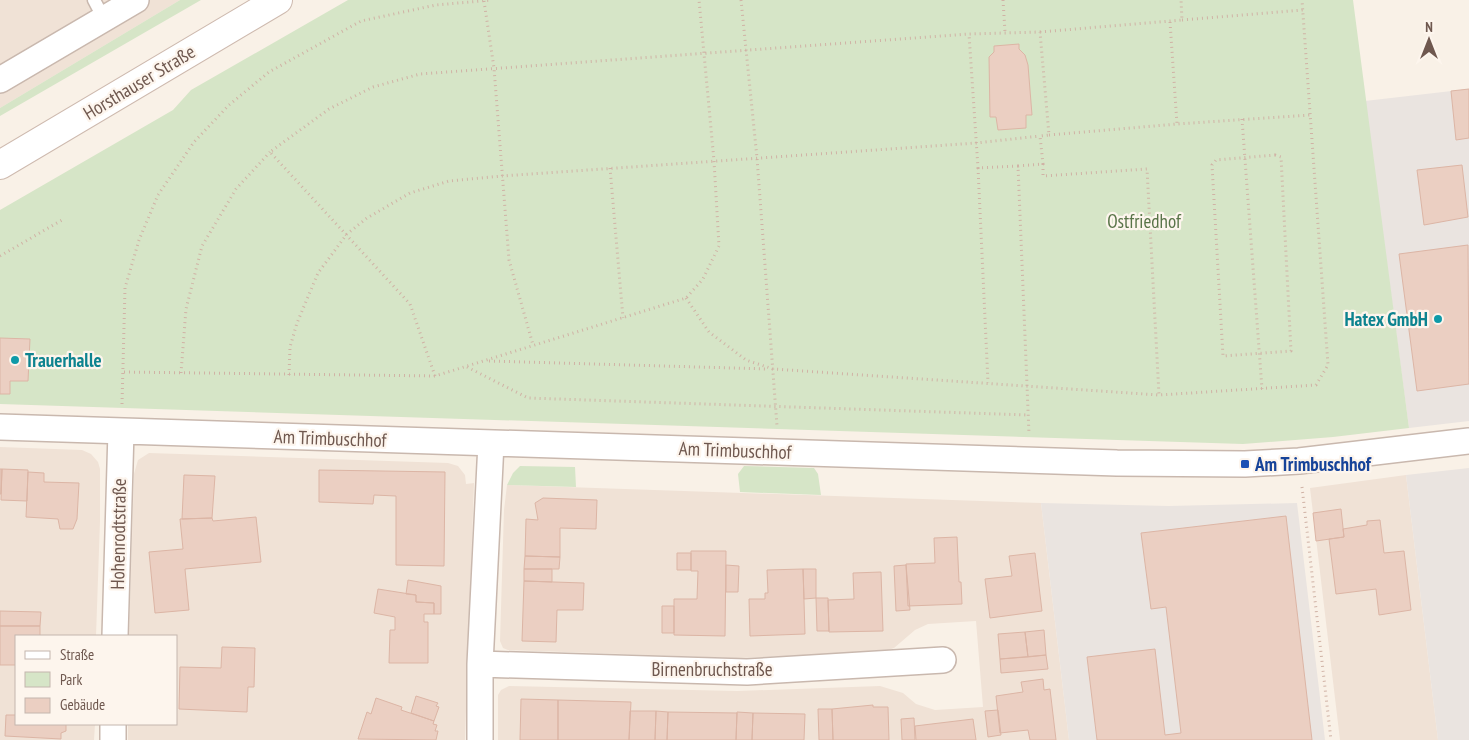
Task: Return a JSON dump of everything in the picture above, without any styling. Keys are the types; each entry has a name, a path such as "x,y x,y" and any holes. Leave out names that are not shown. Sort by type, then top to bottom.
{"street":[{"path":"0,80 99,9 136,0"},
{"name":"Horsthauser Straße","path":"0,165 278,0"},
{"name":"Am Trimbuschhof","path":"0,427 1173,463 1298,461 1469,441"},
{"name":"Hohenrodtstraße","path":"115,635 121,431"},
{"path":"480,740 480,664 491,443"},
{"name":"Birnenbruchstraße","path":"480,664 747,672 943,660"},
{"path":"113,725 113,740"}],"path":[{"path":"121,431 125,288 139,240 158,195 194,142 229,105 270,72 361,21 436,5 492,0"},
{"path":"124,372 289,376 435,376 686,298 702,279 719,246 714,161 699,0"},
{"path":"741,0 757,158 779,452"},
{"path":"1003,0 1005,32"},
{"path":"1180,0 1182,20"},
{"path":"486,360 773,369 1159,395 1316,385 1328,365 1302,0"},
{"path":"484,1 494,68 509,260 533,345"},
{"path":"181,373 186,309 202,246 236,188 270,152 329,109 373,87 420,74 969,34 1040,32 1303,10"},
{"path":"1170,22 1177,124"},
{"path":"1040,32 1049,135"},
{"path":"969,34 978,168 988,384"},
{"path":"289,376 290,347 297,323 318,273 347,234 367,218 410,193 449,181 976,143 1177,124 1310,115"},
{"path":"1242,119 1262,389"},
{"path":"1040,136 1043,176 1147,169 1159,395"},
{"path":"270,152 410,304 435,376"},
{"path":"1275,155 1281,157 1291,352 1223,356 1212,164 1216,160 1244,158 1275,155"},
{"path":"978,168 1042,164"},
{"path":"1018,166 1028,387 1029,459"},
{"path":"610,168 623,318"},
{"path":"0,256 62,220"},
{"path":"686,298 709,332 746,360 773,369"},
{"path":"467,366 528,398 1028,415"},
{"path":"1298,461 1332,740"}],"shaded area":[{"path":"0,0 180,0 0,108"},
{"path":"1469,89 1469,421 1409,428 1365,101"},
{"path":"0,447 82,450 91,454 98,462 100,469 96,635 15,635 15,725 95,725 94,740 0,740"},
{"path":"149,453 448,463 458,466 465,475 466,484 474,483 465,740 128,740 128,725 178,725 178,635 129,635 134,474 138,460"},
{"path":"1469,468 1469,740 1438,740 1406,475"},
{"path":"1406,475 1438,740 1340,740 1310,488"},
{"path":"507,485 1041,503 1069,740 498,740 498,695 501,690 509,686 737,691 880,686 903,693 916,704 935,710 983,707 976,621 928,624 915,630 894,648 883,652 737,658 508,650 503,648 500,641 504,510"},
{"path":"1041,503 1169,506 1297,503 1325,740 1069,740"}],"green space":[{"path":"180,0 201,0 0,116 0,108"},
{"name":"Ostfriedhof","path":"348,0 1353,0 1409,428 1333,437 1243,444 0,404 0,210 173,110 191,90"},
{"path":"520,466 575,467 576,487 507,485 513,473"},
{"path":"744,466 814,468 818,474 821,495 740,492 738,474"}],"building":[{"path":"1019,44 1019,49 1025,55 1028,65 1032,115 1026,115 1026,128 998,130 996,117 990,117 989,57 994,52 994,46"},
{"path":"1469,89 1469,138 1456,140 1451,91"},
{"path":"1462,165 1468,217 1424,225 1417,170"},
{"name":"Hatex GmbH","path":"1468,245 1469,384 1417,391 1399,254"},
{"name":"Trauerhalle","path":"0,338 30,339 28,381 10,381 10,394 0,394"},
{"path":"0,469 2,469 1,494 0,494"},
{"path":"2,469 28,470 27,501 1,500"},
{"path":"319,470 445,472 444,566 396,565 396,496 374,495 373,504 319,502"},
{"path":"28,472 44,473 44,482 79,483 77,519 73,529 60,529 58,519 26,517"},
{"path":"184,475 215,476 212,518 182,519"},
{"path":"543,498 597,500 596,529 560,528 560,557 525,556 526,519 538,520 535,503"},
{"path":"1341,509 1344,537 1316,541 1313,513"},
{"path":"1286,516 1312,740 1097,740 1087,657 1155,649 1165,735 1181,733 1166,607 1151,609 1141,533"},
{"path":"256,517 261,562 185,569 189,610 155,613 149,552 183,549 180,519 212,518 213,521"},
{"path":"1380,520 1384,553 1404,551 1411,610 1379,615 1376,589 1336,594 1329,539 1344,537 1343,529 1367,525 1367,521"},
{"path":"957,537 962,604 908,606 906,564 935,563 934,538"},
{"path":"691,551 726,551 725,636 674,635 674,599 697,599 698,571 691,571"},
{"path":"677,553 691,553 691,570 677,570"},
{"path":"1035,553 1042,611 990,618 985,579 1012,576 1009,556"},
{"path":"525,556 560,557 559,569 524,569"},
{"path":"726,565 739,566 738,592 726,592"},
{"path":"906,565 910,610 896,611 894,566"},
{"path":"524,569 552,569 552,582 524,581"},
{"path":"803,569 816,569 816,598 804,599"},
{"path":"803,569 805,634 750,636 749,599 765,599 765,593 768,593 767,570"},
{"path":"881,572 883,631 829,632 828,600 854,599 853,573"},
{"path":"408,580 441,586 441,614 434,614 434,603 416,602 416,595 406,594"},
{"path":"524,581 584,583 583,610 557,610 556,642 522,641"},
{"path":"378,589 416,595 416,602 434,603 434,614 424,614 424,622 428,622 428,663 389,663 390,630 395,630 395,617 374,613"},
{"path":"816,598 828,598 829,631 817,631"},
{"path":"662,606 674,606 674,633 662,633"},
{"path":"0,611 41,612 40,626 0,626"},
{"path":"0,626 40,626 40,635 15,635 15,665 0,665"},
{"path":"1044,630 1046,655 1028,657 1025,632"},
{"path":"1025,632 1028,657 1000,659 998,634"},
{"path":"222,647 255,648 254,687 248,687 247,712 179,709 180,667 221,668"},
{"path":"1046,655 1048,669 1001,673 1000,659"},
{"path":"1043,679 1044,690 1050,689 1056,740 1030,740 1028,730 1000,733 996,696 1023,692 1021,682"},
{"path":"416,696 438,703 436,706 439,707 434,721 411,713"},
{"path":"376,698 402,707 401,710 434,721 433,724 437,725 435,731 438,731 436,740 358,739 367,712 371,714"},
{"path":"521,699 558,700 558,740 520,740"},
{"path":"558,700 631,702 629,740 558,740"},
{"path":"873,705 873,707 888,707 889,740 833,740 832,709"},
{"path":"818,709 832,709 833,740 819,740"},
{"path":"998,710 1001,735 988,737 985,711"},
{"path":"630,711 656,711 655,740 629,740"},
{"path":"656,711 668,712 667,740 655,740"},
{"path":"668,712 737,713 736,740 667,740"},
{"path":"737,712 753,713 752,740 736,740"},
{"path":"753,713 805,714 804,740 752,740"},
{"path":"6,715 15,715 15,725 66,725 66,731 61,733 61,739 5,736"},
{"path":"914,718 915,740 902,740 901,719"},
{"path":"973,719 976,740 916,740 915,726"}],"place":[{"name":"Hatex GmbH","path":"1438,319"},
{"name":"Trauerhalle","path":"15,360"},
{"name":"Am Trimbuschhof","path":"1245,464"}]}
